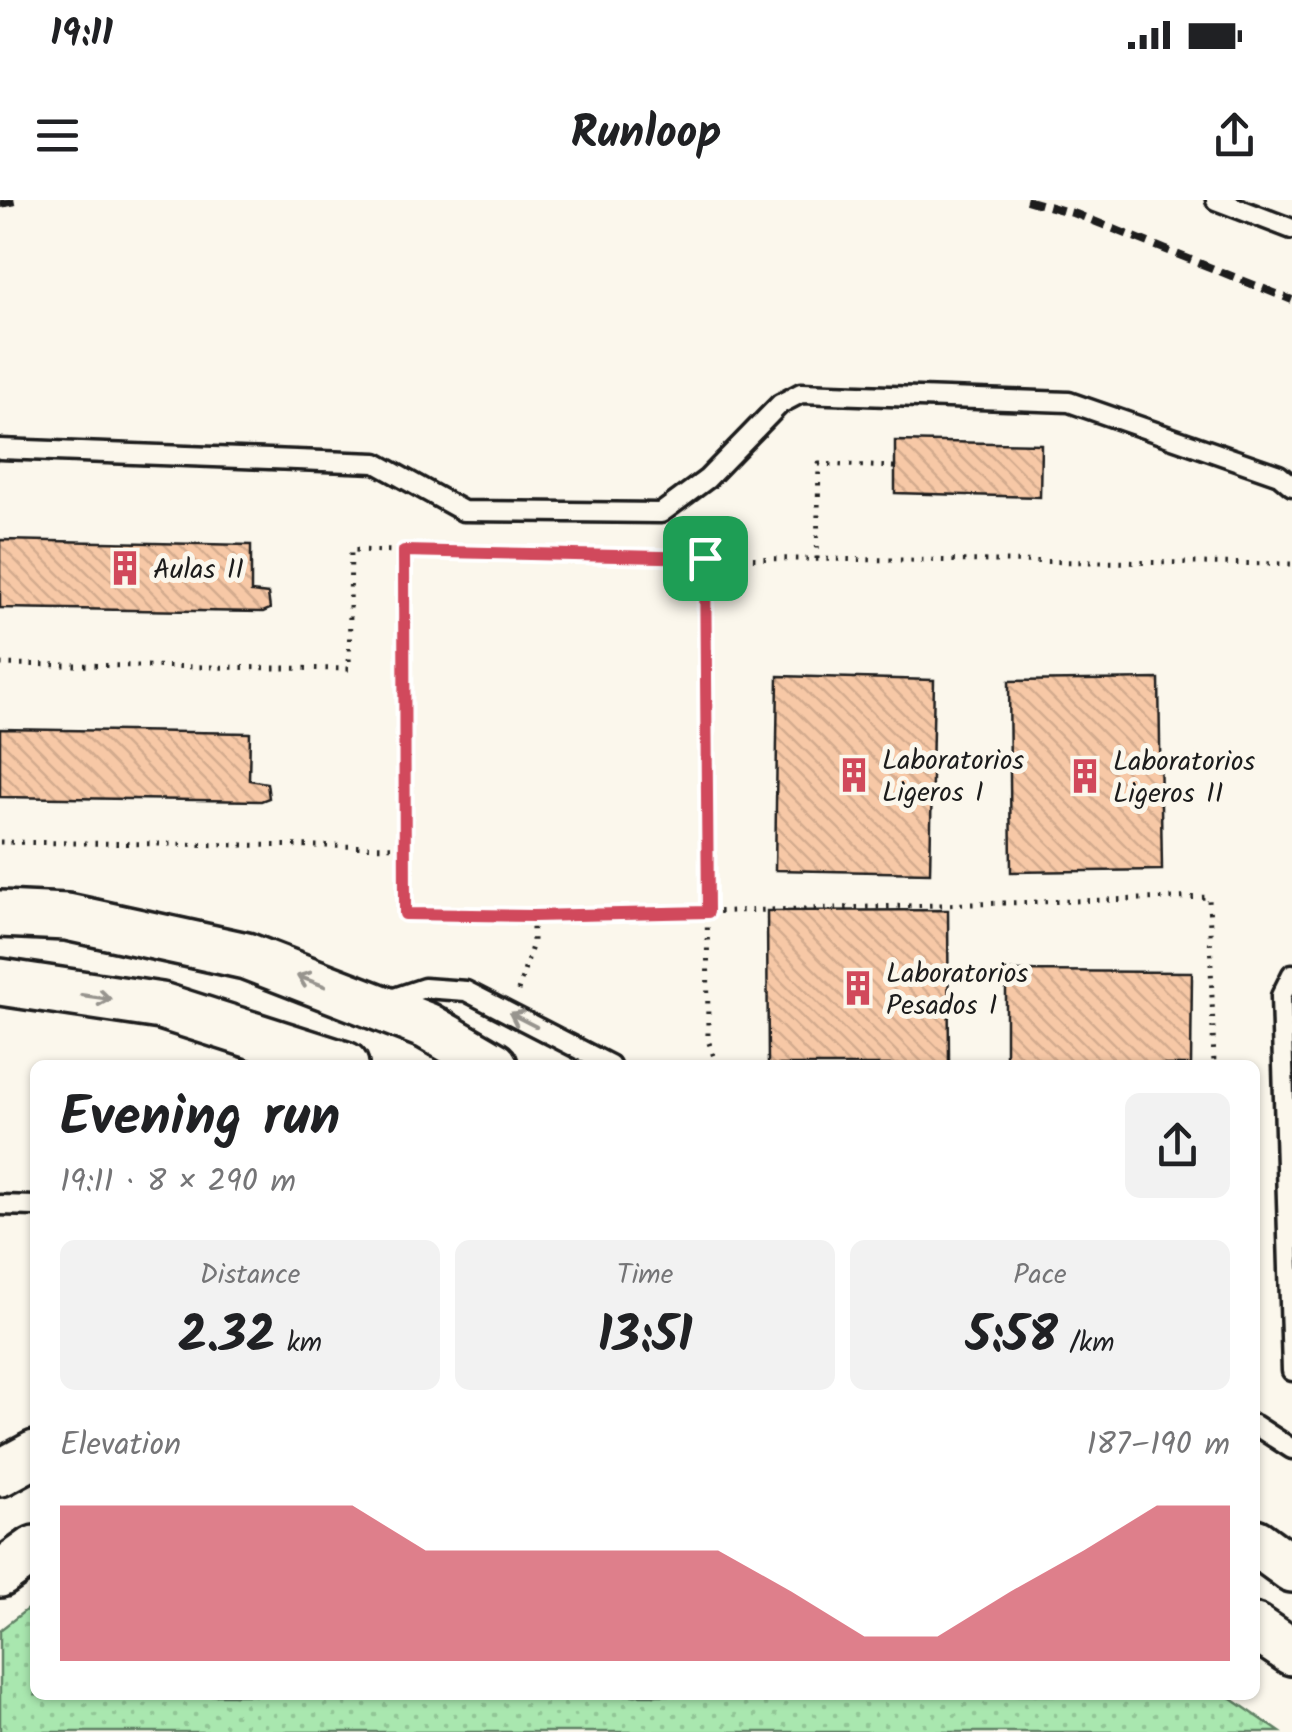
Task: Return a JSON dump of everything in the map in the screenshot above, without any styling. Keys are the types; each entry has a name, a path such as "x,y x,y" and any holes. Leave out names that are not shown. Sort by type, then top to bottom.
{"street":[{"path":"0,914 67,916 246,956 427,1026 485,1060"},
{"path":"0,982 160,1006 329,1060"},
{"path":"0,1473 30,1457"},
{"path":"1260,1546 1292,1569"},
{"path":"0,1574 30,1553"},
{"path":"1260,1630 1292,1652"}],"lane":[{"path":"1216,200 1292,229"},
{"path":"0,449 376,463 463,511 661,513 707,479 780,404 801,393 1069,402 1279,475 1292,486"},
{"path":"1292,974 1281,996 1289,1139 1292,1371"},
{"path":"371,1005 424,988 466,991 600,1060"},
{"path":"0,1204 30,1206"},
{"path":"1260,1428 1292,1449"}],"path":[{"path":"817,559 819,464 895,468"},
{"path":"0,664 349,669 351,550 1292,564"},
{"path":"404,551 405,914 533,916 1210,897 1214,1060"},
{"path":"705,558 708,1040 715,1060"},
{"path":"0,842 404,847"},
{"path":"533,916 533,944"}],"green space":[{"path":"30,1607 30,1700 1233,1700 1280,1732 0,1732 0,1630"}],"building":[{"path":"895,441 1041,444 1040,497 895,493"},
{"name":"Aulas II","path":"0,540 251,545 251,592 268,594 270,609 263,612 0,608"},
{"name":"Laboratorios Ligeros I","path":"778,676 934,680 930,873 775,870"},
{"name":"Laboratorios Ligeros II","path":"1159,679 1162,870 1011,872 1009,681"},
{"path":"0,729 250,733 249,780 267,783 269,798 261,801 0,797"},
{"name":"Laboratorios Pesados I","path":"948,910 949,1060 768,1060 767,911"},
{"path":"1006,971 1192,972 1191,1060 1006,1060"}],"railway":[{"path":"0,204 22,200"},
{"path":"1026,200 1076,214 1292,300"}],"place":[{"name":"Aulas II","path":"125,568"},
{"name":"Laboratorios Ligeros I","path":"854,775"},
{"name":"Laboratorios Ligeros II","path":"1085,776"},
{"name":"Laboratorios Pesados I","path":"858,988"}],"route":[{"path":"404,551 705,558 708,912 405,914 404,551"}]}
